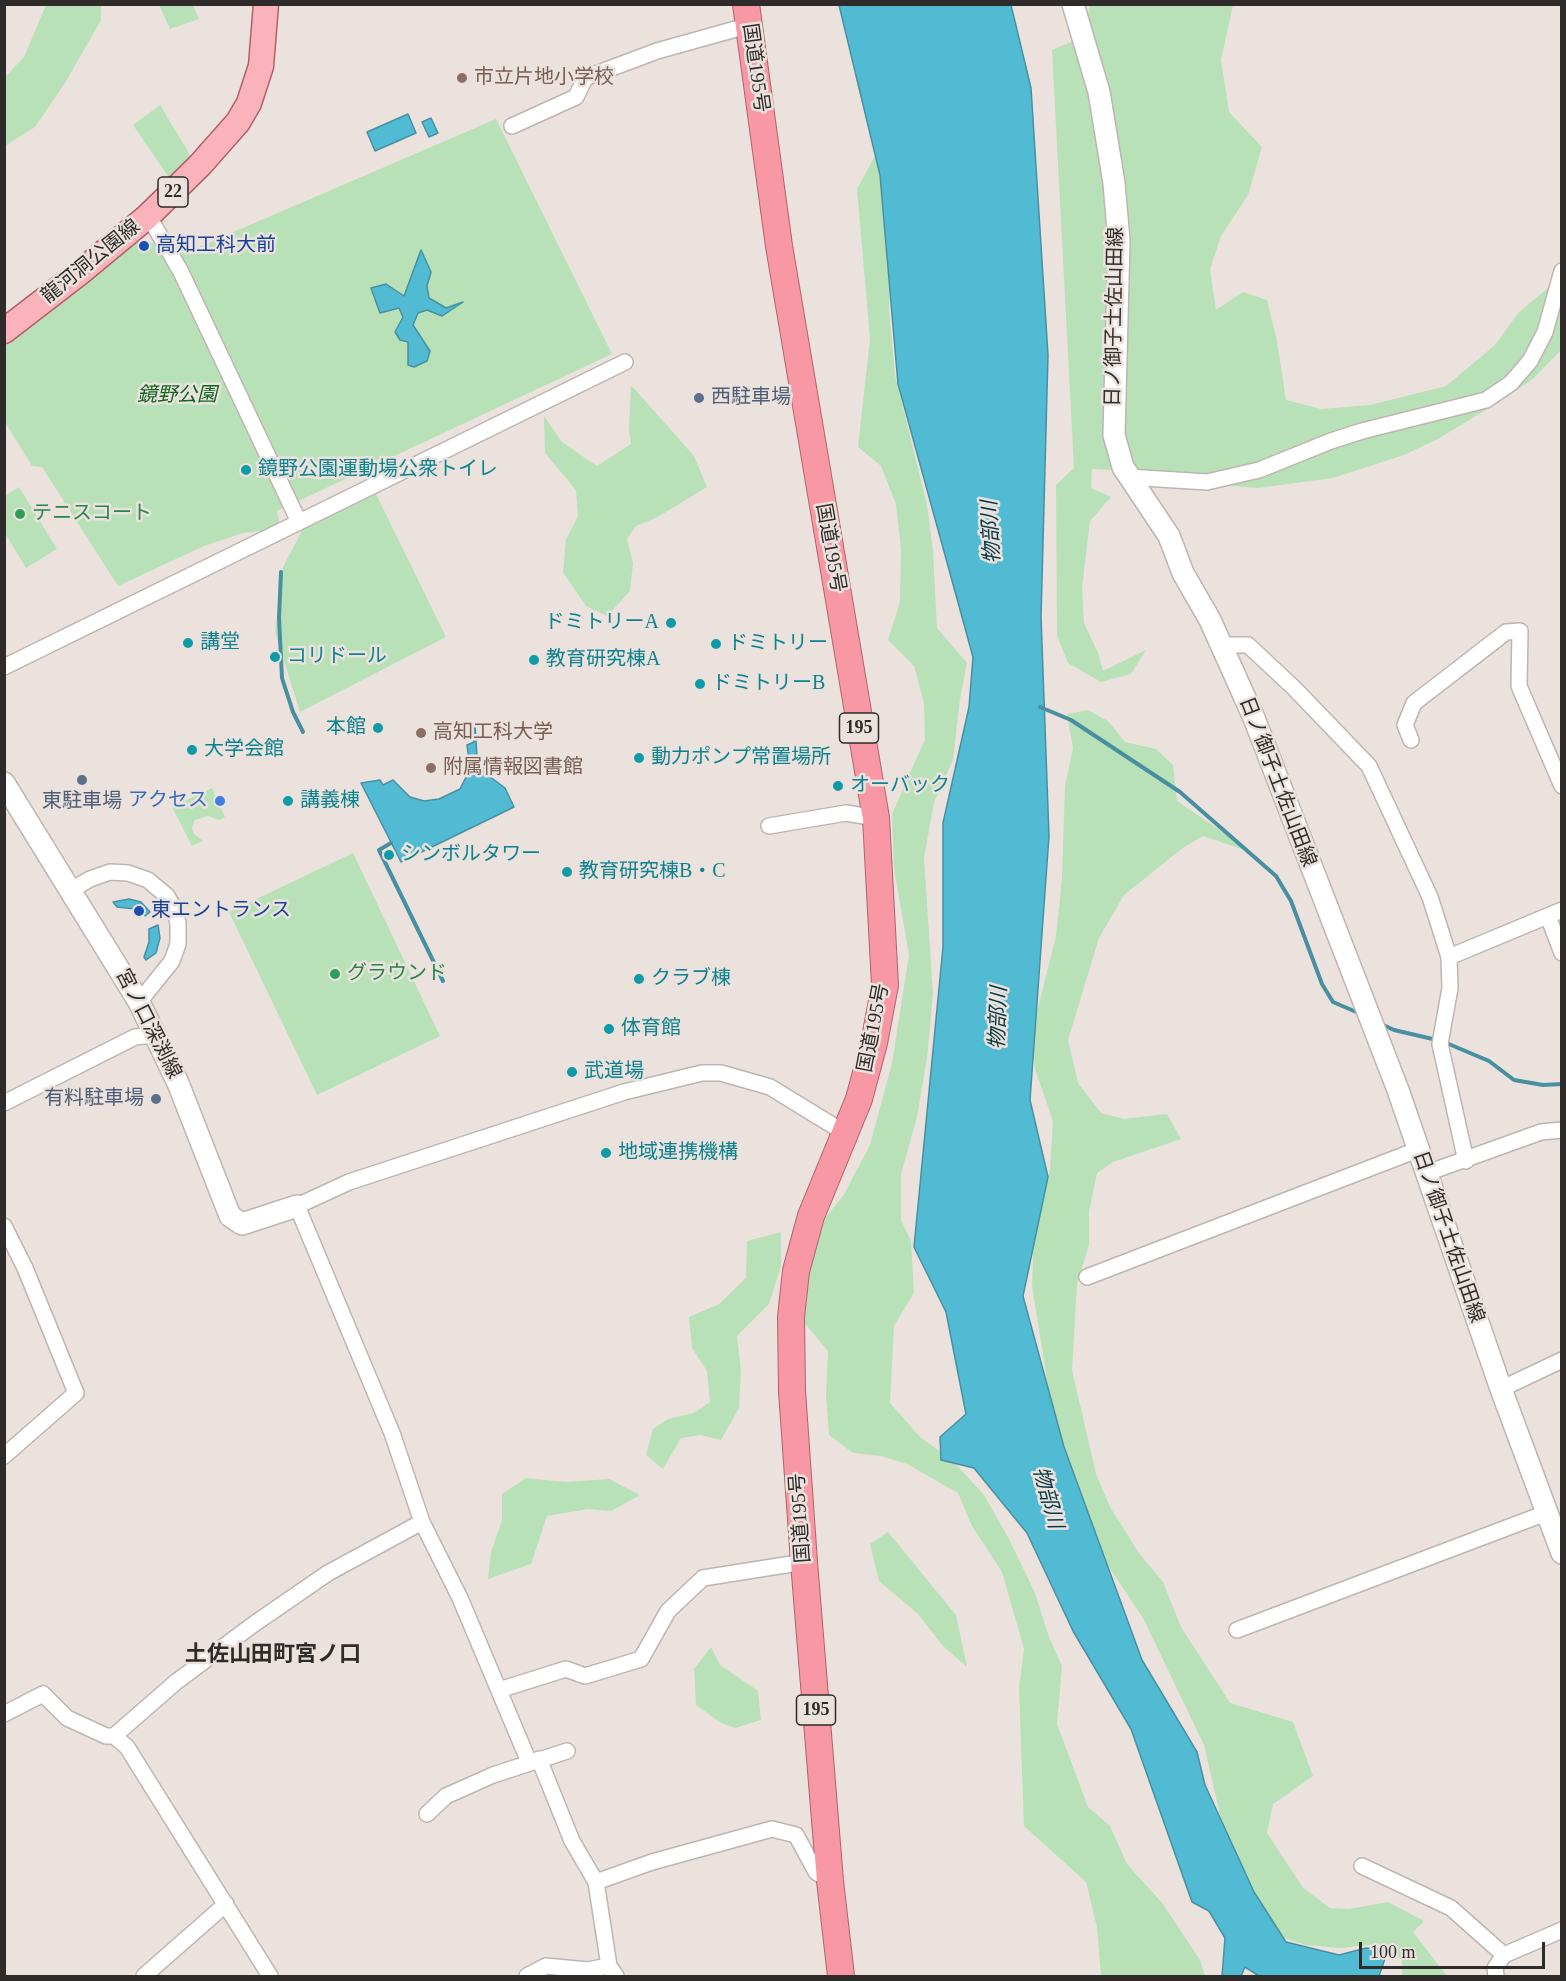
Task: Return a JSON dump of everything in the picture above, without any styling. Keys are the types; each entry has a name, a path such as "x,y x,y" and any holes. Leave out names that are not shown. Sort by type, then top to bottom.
{"highway":[{"name":"国道195号","path":"748,15 779,246 876,818 885,985 868,1065 845,1133 811,1216 796,1271 790,1317 792,1390 804,1562 830,1881 841,1977"}],"main road":[{"name":"龍河洞公園線","path":"4,331 147,217 200,165 243,114 261,66 266,4"},
{"name":"日ノ御子土佐山田線","path":"1073,4 1099,92 1114,183 1119,241 1114,435 1128,477 1149,503 1169,536 1183,573 1210,620 1254,718 1398,1090 1501,1389 1562,1552"},
{"name":"宮ノ口深渕線","path":"4,783 139,1002 186,1101 230,1216 242,1224 297,1206"}],"street":[{"path":"512,126 576,97 585,78 748,15"},
{"path":"147,217 181,272 299,522"},
{"path":"1128,477 1207,482 1259,470 1362,431 1486,400 1511,383 1530,361 1545,332 1562,271"},
{"path":"4,667 626,362"},
{"path":"1411,740 1405,725 1414,703 1506,632 1520,631 1519,686 1562,786"},
{"path":"1220,645 1248,645 1294,688 1369,766 1431,897 1449,957 1450,988 1440,1044 1466,1161"},
{"path":"769,826 846,813 876,818"},
{"path":"71,890 90,879 110,872 128,873 148,880 167,896 178,923 178,944 172,961 139,1002"},
{"path":"1449,957 1555,913 1562,953"},
{"path":"4,1104 135,1037 155,1035"},
{"path":"527,1977 546,1966 613,1971 596,1882 572,1841 499,1690 460,1598 422,1522 392,1432 297,1206 349,1182 624,1092 702,1073 721,1073 770,1087 845,1133"},
{"path":"1427,1173 1466,1161 1541,1132 1562,1130"},
{"path":"1087,1277 1417,1150"},
{"path":"4,1226 25,1268 76,1394 4,1456"},
{"path":"1501,1389 1562,1360"},
{"path":"1237,1630 1546,1513"},
{"path":"114,1736 176,1682 263,1618 328,1573 422,1522"},
{"path":"499,1690 566,1669 585,1676 641,1659 668,1611 703,1578 804,1562"},
{"path":"4,1714 43,1694 66,1718 106,1736 114,1736 127,1747 270,1977"},
{"path":"427,1814 446,1796 493,1775 567,1751"},
{"path":"596,1882 652,1862 772,1829 796,1835 816,1872 830,1881"},
{"path":"1362,1866 1451,1908 1504,1954"},
{"path":"144,1977 226,1904"},
{"path":"1496,1977 1495,1968 1504,1954 1562,1930"}],"green space":[{"path":"46,5 101,5 101,20 65,83 35,127 5,146 5,77 24,57"},
{"path":"159,5 193,5 199,19 170,29"},
{"path":"1090,5 1233,5 1221,60 1229,112 1262,147 1248,195 1221,236 1210,269 1216,310 1243,292 1267,300 1277,341 1286,400 1321,409 1370,405 1446,386 1495,345 1519,312 1548,288 1561,285 1561,350 1533,379 1502,400 1438,439 1404,455 1333,478 1258,488 1220,485 1128,471 1092,469 1091,488 1111,497 1090,521 1082,587 1084,623 1098,653 1103,671 1146,650 1131,674 1101,682 1068,663 1057,636 1056,485 1074,468 1052,50 1083,37"},
{"path":"160,105 196,165 174,185 133,125"},
{"name":"鏡野公園","path":"496,119 612,354 277,511 281,529 243,533 204,546 118,586 42,467 32,466 5,422 5,345 136,241 194,249"},
{"path":"876,154 889,187 891,256 889,310 895,375 927,505 933,551 937,628 967,663 953,760 934,802 924,858 933,994 927,1058 917,1117 901,1174 901,1220 911,1241 914,1293 894,1326 890,1403 920,1437 953,1461 984,1495 1009,1539 1035,1593 1049,1637 1062,1666 1057,1724 1088,1807 1110,1826 1127,1864 1163,1904 1200,1960 1205,1976 1101,1976 1097,1927 1086,1882 1024,1826 1019,1688 1024,1649 1002,1572 972,1526 958,1493 907,1464 881,1456 853,1453 829,1435 826,1396 828,1351 801,1319 813,1233 843,1196 870,1145 892,1063 909,955 894,868 892,814 925,739 924,703 914,666 888,640 900,602 901,549 896,504 881,466 858,447 870,339 857,189"},
{"path":"631,385 694,456 707,487 656,518 636,526 627,539 633,563 630,591 607,616 586,606 563,572 566,539 578,517 576,490 545,453 544,416 562,442 597,466 631,444 629,431"},
{"name":"テニスコート","path":"19,487 57,549 26,568 5,533 5,496"},
{"path":"376,494 446,637 300,712 275,632 283,567 303,529"},
{"path":"1088,710 1108,721 1125,742 1156,749 1173,765 1177,801 1253,853 1203,836 1184,847 1124,895 1099,938 1068,1040 1078,1083 1101,1113 1124,1119 1167,1114 1181,1139 1113,1162 1097,1173 1089,1212 1089,1245 1077,1284 1072,1370 1096,1474 1110,1507 1139,1553 1163,1582 1181,1627 1230,1703 1293,1722 1313,1776 1273,1804 1267,1833 1303,1888 1330,1908 1349,1909 1388,1902 1424,1921 1413,1932 1447,1976 1402,1976 1402,1960 1378,1944 1341,1948 1306,1945 1269,1933 1226,1841 1204,1745 1143,1618 1083,1528 1053,1417 1032,1286 1034,1227 1050,1170 1053,1121 1035,1069 1031,1036 1056,936 1062,878 1065,786 1073,748 1067,714"},
{"path":"212,788 225,817 220,820 208,816 195,820 192,828 194,834 203,841 192,846 172,807"},
{"name":"グラウンド","path":"353,853 440,1036 317,1095 229,912"},
{"path":"781,1232 781,1266 769,1304 737,1336 741,1370 739,1408 721,1440 701,1435 681,1438 663,1469 646,1455 653,1429 668,1419 694,1413 710,1402 707,1371 692,1348 689,1317 719,1304 746,1278 747,1241"},
{"path":"526,1478 566,1482 609,1479 640,1495 611,1511 588,1509 547,1516 531,1564 488,1579 491,1552 502,1520 502,1494"},
{"path":"888,1532 956,1615 967,1667 943,1646 918,1614 879,1581 870,1544"},
{"path":"711,1647 720,1665 758,1691 761,1720 735,1728 721,1723 696,1705 694,1669"}],"water":[{"name":"物部川","path":"839,5 1011,5 1031,88 1048,355 1041,617 1049,836 1030,1100 1048,1177 1023,1296 1064,1447 1142,1660 1197,1752 1205,1785 1254,1892 1286,1942 1339,1955 1366,1948 1388,1950 1379,1976 1259,1976 1245,1967 1241,1976 1222,1976 1225,1938 1209,1911 1192,1902 1131,1729 1073,1631 1027,1533 974,1468 941,1460 940,1437 966,1414 946,1312 914,1247 943,947 943,823 969,707 973,657 898,384 880,175"},
{"path":"408,114 416,133 375,151 367,132"},
{"path":"431,118 438,133 429,137 422,122"},
{"path":"421,250 431,272 427,286 429,298 446,308 463,302 442,316 427,310 418,313 413,325 430,351 427,361 414,367 408,365 408,342 400,340 395,332 403,317 399,308 380,313 371,288 386,284 404,296"},
{"path":"475,725 477,757 489,776 505,788 514,807 401,862 361,783 380,780 383,785 393,780 410,797 424,801 439,799 460,789 470,769 467,745 474,742 470,733"},
{"path":"129,899 141,902 150,912 145,916 135,909 117,907 113,902"},
{"path":"158,925 160,938 156,953 146,960 144,957 149,942 149,929"}],"waterway":[{"path":"281,572 279,618 282,678 293,712 303,732"},
{"path":"1040,707 1071,720 1180,792 1276,876 1291,901 1322,984 1333,1002 1361,1014"},
{"path":"391,843 379,850 443,981"},
{"path":"1381,1024 1394,1030 1437,1040"},
{"path":"1444,1042 1489,1061 1514,1080 1543,1085 1562,1084"}],"place":[{"name":"市立片地小学校","path":"462,78"},
{"name":"高知工科大前","path":"144,246"},
{"name":"西駐車場","path":"699,398"},
{"name":"鏡野公園運動場公衆トイレ","path":"246,470"},
{"name":"テニスコート","path":"20,514"},
{"name":"ドミトリーA","path":"671,623"},
{"name":"講堂","path":"188,643"},
{"name":"ドミトリー","path":"716,644"},
{"name":"コリドール","path":"275,657"},
{"name":"教育研究棟A","path":"534,660"},
{"name":"ドミトリーB","path":"700,684"},
{"name":"本館","path":"378,728"},
{"name":"高知工科大学","path":"421,733"},
{"name":"大学会館","path":"192,750"},
{"name":"動力ポンプ常置場所","path":"639,758"},
{"name":"附属情報図書館","path":"431,768"},
{"name":"東駐車場","path":"82,780"},
{"name":"オーバック","path":"838,786"},
{"name":"アクセス","path":"220,801"},
{"name":"講義棟","path":"288,801"},
{"name":"シンボルタワー","path":"389,855"},
{"name":"教育研究棟B・C","path":"567,872"},
{"name":"東エントランス","path":"139,911"},
{"name":"グラウンド","path":"335,974"},
{"name":"クラブ棟","path":"639,979"},
{"name":"体育館","path":"609,1029"},
{"name":"武道場","path":"572,1072"},
{"name":"有料駐車場","path":"156,1099"},
{"name":"地域連携機構","path":"606,1153"}],"district":[{"name":"土佐山田町宮ノ口","path":"273,1655"}]}
